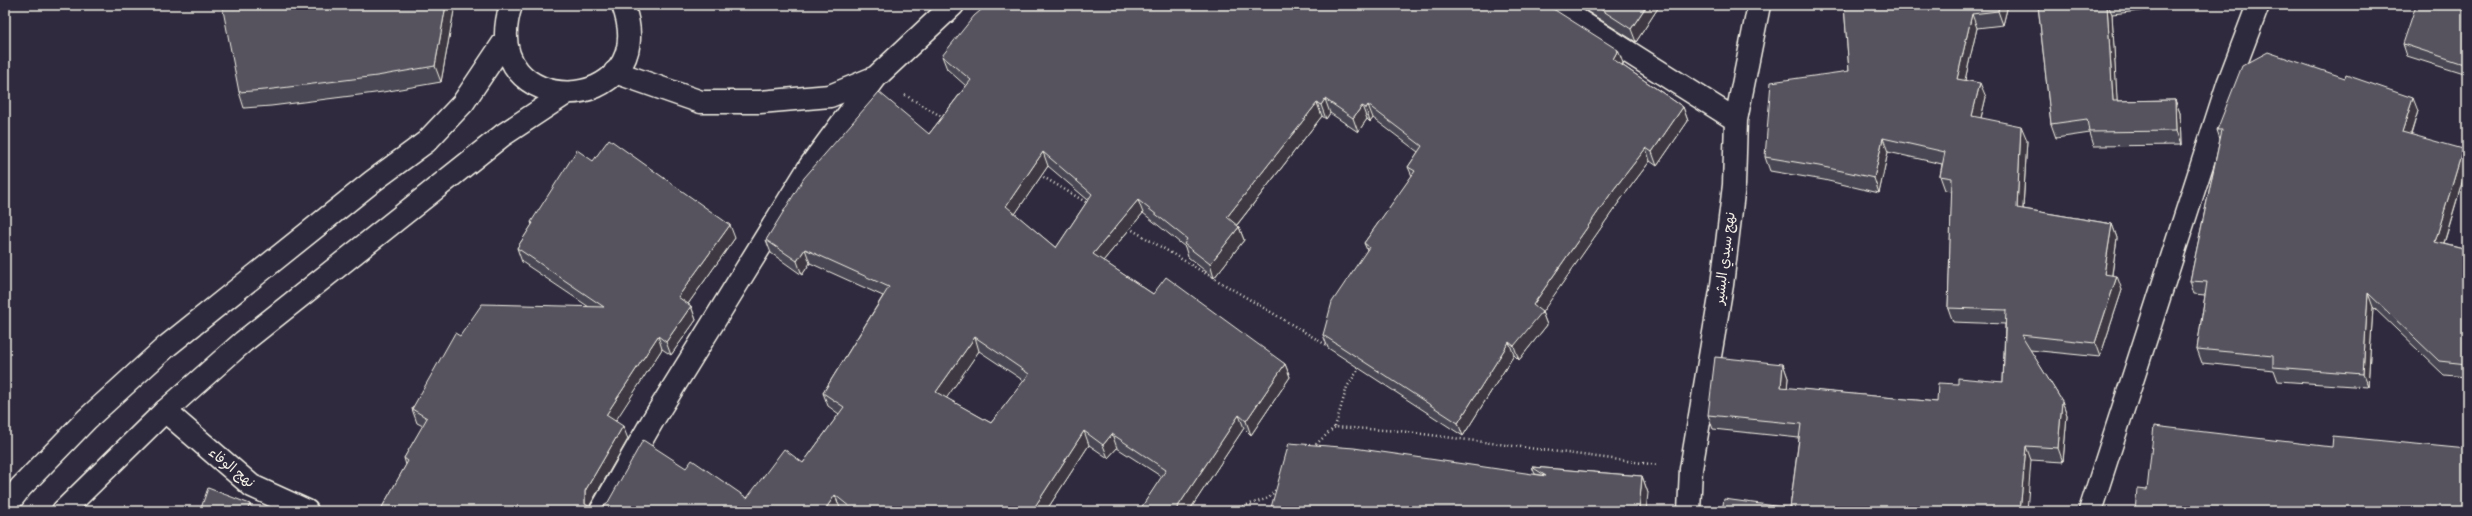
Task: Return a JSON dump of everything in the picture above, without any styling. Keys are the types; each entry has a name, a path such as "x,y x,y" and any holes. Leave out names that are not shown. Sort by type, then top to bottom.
{"street":[{"path":"511,5 506,21 506,39 510,56 520,71 532,83 548,90 565,94 584,92 601,84 615,72 625,56 630,38 629,10"},
{"path":"601,511 653,420 810,166 876,78 953,5"},
{"path":"1554,5 1736,120"},
{"name":"نهج سيدي البشير","path":"1689,511 1691,469 1722,285 1734,184 1736,120 1759,5"},
{"path":"2090,511 2228,84 2258,5"},
{"path":"5,508 21,487 87,419 167,346 367,186 426,142 462,103 506,39"},
{"path":"615,72 701,102 760,102 830,96 876,78"},
{"path":"63,511 165,411 243,342 503,134 565,94"},
{"name":"نهج الوفاء","path":"165,411 252,486 307,511"}],"path":[{"path":"876,78 951,122"},
{"path":"1033,171 1094,207"},
{"path":"1122,223 1333,349"},
{"path":"1309,450 1335,427 1347,387 1361,365 1354,361"},
{"path":"1335,427 1400,431 1691,469"},
{"path":"1228,511 1269,498 1279,486"}],"building":[{"path":"222,5 446,5 435,66 377,76 239,92"},
{"path":"987,5 1547,5 1618,50 1613,59 1683,107 1652,152 1646,148 1614,189 1533,305 1542,312 1514,346 1509,342 1458,423 1323,335 1332,302 1369,247 1364,243 1415,171 1408,167 1422,146 1368,105 1366,108 1362,106 1353,118 1325,99 1321,105 1317,103 1227,217 1239,227 1210,264 1184,244 1187,239 1138,200 1093,254 1153,294 1166,277 1285,364 1246,421 1239,415 1175,511 1139,511 1166,470 1112,434 1103,445 1084,431 1032,511 855,511 835,495 824,511 380,511 408,461 404,458 427,418 412,409 455,333 460,336 482,304 604,307 517,248 533,223 531,222 577,150 593,161 609,139 730,225 678,297 691,306 666,342 658,336 606,415 623,426 585,491 585,504 596,510 607,504 643,440 686,468 692,460 747,498 784,449 803,463 844,407 823,393 889,287 805,249 797,261 766,240 804,178 879,92 929,134 971,80 942,56 974,16","holes":["1043,152 1092,194 1056,248 1006,206","975,337 1029,374 991,423 936,392"]},
{"path":"1594,5 1647,5 1631,29"},
{"path":"1844,5 1999,5 1998,11 1972,14 1957,79 1980,83 1972,116 2021,126 2017,208 2112,224 2104,274 2117,276 2095,343 2021,335 2062,401 2058,448 2026,446 2020,511 1722,511 1724,499 1790,508 1801,424 1708,415 1715,357 1783,364 1781,387 1937,402 1938,383 1958,384 1958,378 2003,382 2006,310 1948,308 1952,178 1940,176 1945,152 1883,138 1874,178 1819,166 1765,157 1771,82 1849,71"},
{"path":"2038,5 2107,5 2113,101 2175,100 2176,131 2089,132 2087,119 2051,124"},
{"path":"2416,5 2467,5 2467,65 2403,44"},
{"path":"2268,52 2345,78 2346,75 2413,98 2402,132 2463,149 2435,242 2467,250 2467,364 2439,361 2368,293 2363,374 2273,367 2273,356 2197,349 2207,282 2190,281 2222,130 2217,130 2242,66"},
{"path":"2154,426 2332,447 2333,436 2467,449 2467,511 2135,511 2137,489 2147,490"},
{"path":"1289,443 1354,448 1546,476 1532,467 1642,476 1639,511 1270,511"},
{"path":"208,488 250,504 247,511 200,511"}]}
